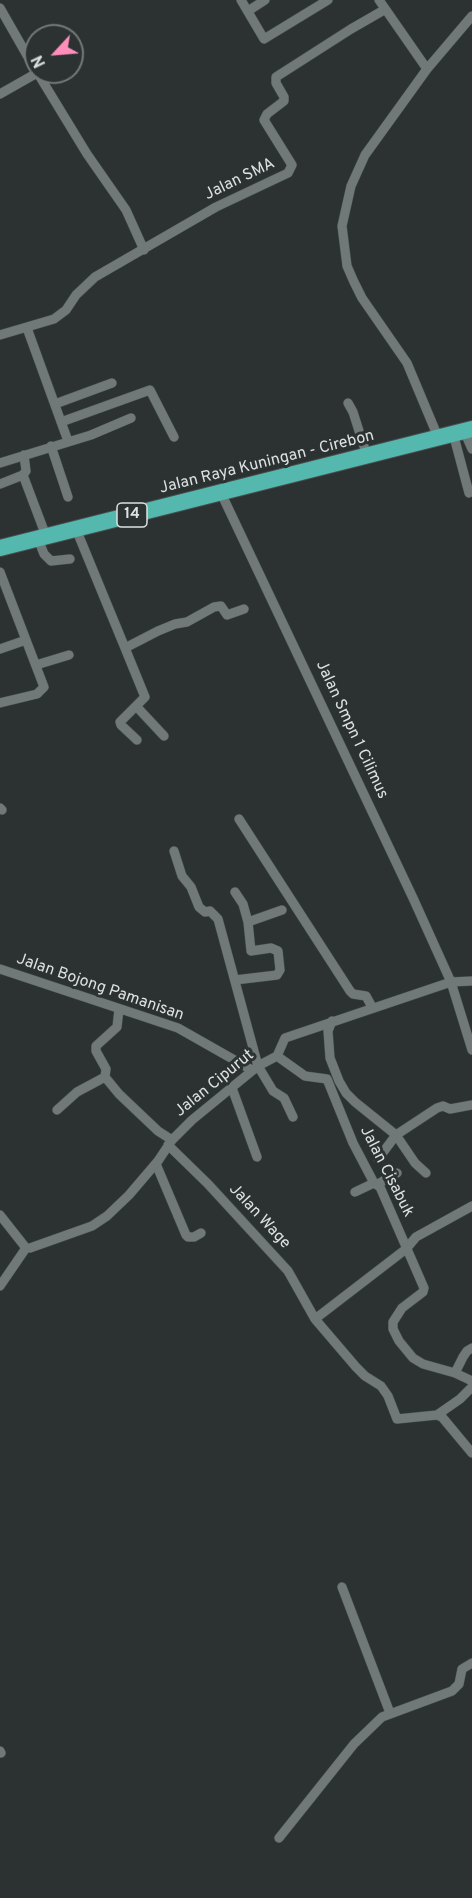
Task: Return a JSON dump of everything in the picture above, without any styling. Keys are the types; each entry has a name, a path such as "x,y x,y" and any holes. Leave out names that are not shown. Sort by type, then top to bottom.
{"highway":[{"name":"Jalan Raya Kuningan - Cirebon","path":"0,548 457,433"}],"street":[{"path":"241,0 264,39 328,0"},
{"path":"248,11 265,0"},
{"path":"379,0 427,69"},
{"path":"0,8 24,50"},
{"name":"Jalan SMA","path":"0,335 54,320 95,277 216,207 288,173 292,165 264,120 267,114 284,101 276,78 351,28 384,10"},
{"path":"472,16 427,69 365,155 351,186 342,226 347,266 362,298 457,433 472,449"},
{"path":"0,94 24,80"},
{"path":"44,84 87,154 126,210 144,250"},
{"path":"27,328 68,441"},
{"path":"55,404 112,383"},
{"path":"61,422 150,390 174,437"},
{"path":"348,403 367,456"},
{"path":"0,463 91,435 131,418"},
{"path":"457,433 469,493"},
{"path":"51,446 68,498"},
{"path":"0,484 23,475 26,471 24,455"},
{"path":"23,475 42,538 44,554 51,561 70,559"},
{"name":"Jalan Smpn 1 Cilimus","path":"221,494 451,982 472,1050"},
{"path":"76,529 145,695 145,699 120,722 137,740"},
{"path":"0,572 44,687 41,692 0,703"},
{"path":"125,648 158,630 197,618 214,607 221,606 227,615 244,609"},
{"path":"0,649 26,640"},
{"path":"36,665 69,655"},
{"path":"136,706 164,736"},
{"path":"239,819 350,991 353,994 366,996 372,1007"},
{"path":"174,851 182,876 191,887 199,907 205,912 210,911 218,919 255,1068 273,1091 284,1098 293,1116"},
{"path":"235,892 243,904 248,922 250,951 271,948 278,951 280,970 277,975 235,980"},
{"path":"248,922 282,910"},
{"name":"Jalan Bojong Pamanisan","path":"0,969 178,1028 255,1068"},
{"name":"Jalan Cipurut","path":"27,1248 45,1244 92,1226 107,1216 129,1195 156,1164 170,1142 192,1120 255,1068 277,1056 285,1038 451,982 472,981"},
{"path":"57,1110 77,1092 105,1077 106,1069 96,1051 96,1046 117,1027 119,1010"},
{"path":"332,1021 328,1031 330,1058 346,1093 396,1136 415,1163 426,1173"},
{"name":"Jalan Cisabuk","path":"277,1056 305,1076 327,1079 352,1143 376,1184 424,1289 402,1308 393,1322 393,1329 413,1358 433,1368 455,1373 472,1381"},
{"name":"Jalan Wage","path":"105,1077 118,1094 170,1142 288,1271 315,1319 356,1367 381,1386 388,1396 397,1419 437,1415"},
{"path":"232,1088 257,1157"},
{"path":"378,1159 396,1136 437,1108 443,1106 450,1109 472,1105"},
{"path":"156,1164 186,1235 194,1237 201,1233"},
{"path":"355,1192 397,1173"},
{"path":"315,1319 406,1249 416,1238 472,1206"},
{"path":"0,1215 27,1248 0,1286"},
{"path":"455,1373 467,1351 472,1348"},
{"path":"472,1387 460,1399 437,1415 447,1421 472,1453"},
{"path":"342,1587 390,1713"},
{"path":"279,1838 354,1744 382,1717 452,1691 459,1684 463,1666 472,1663"}]}
